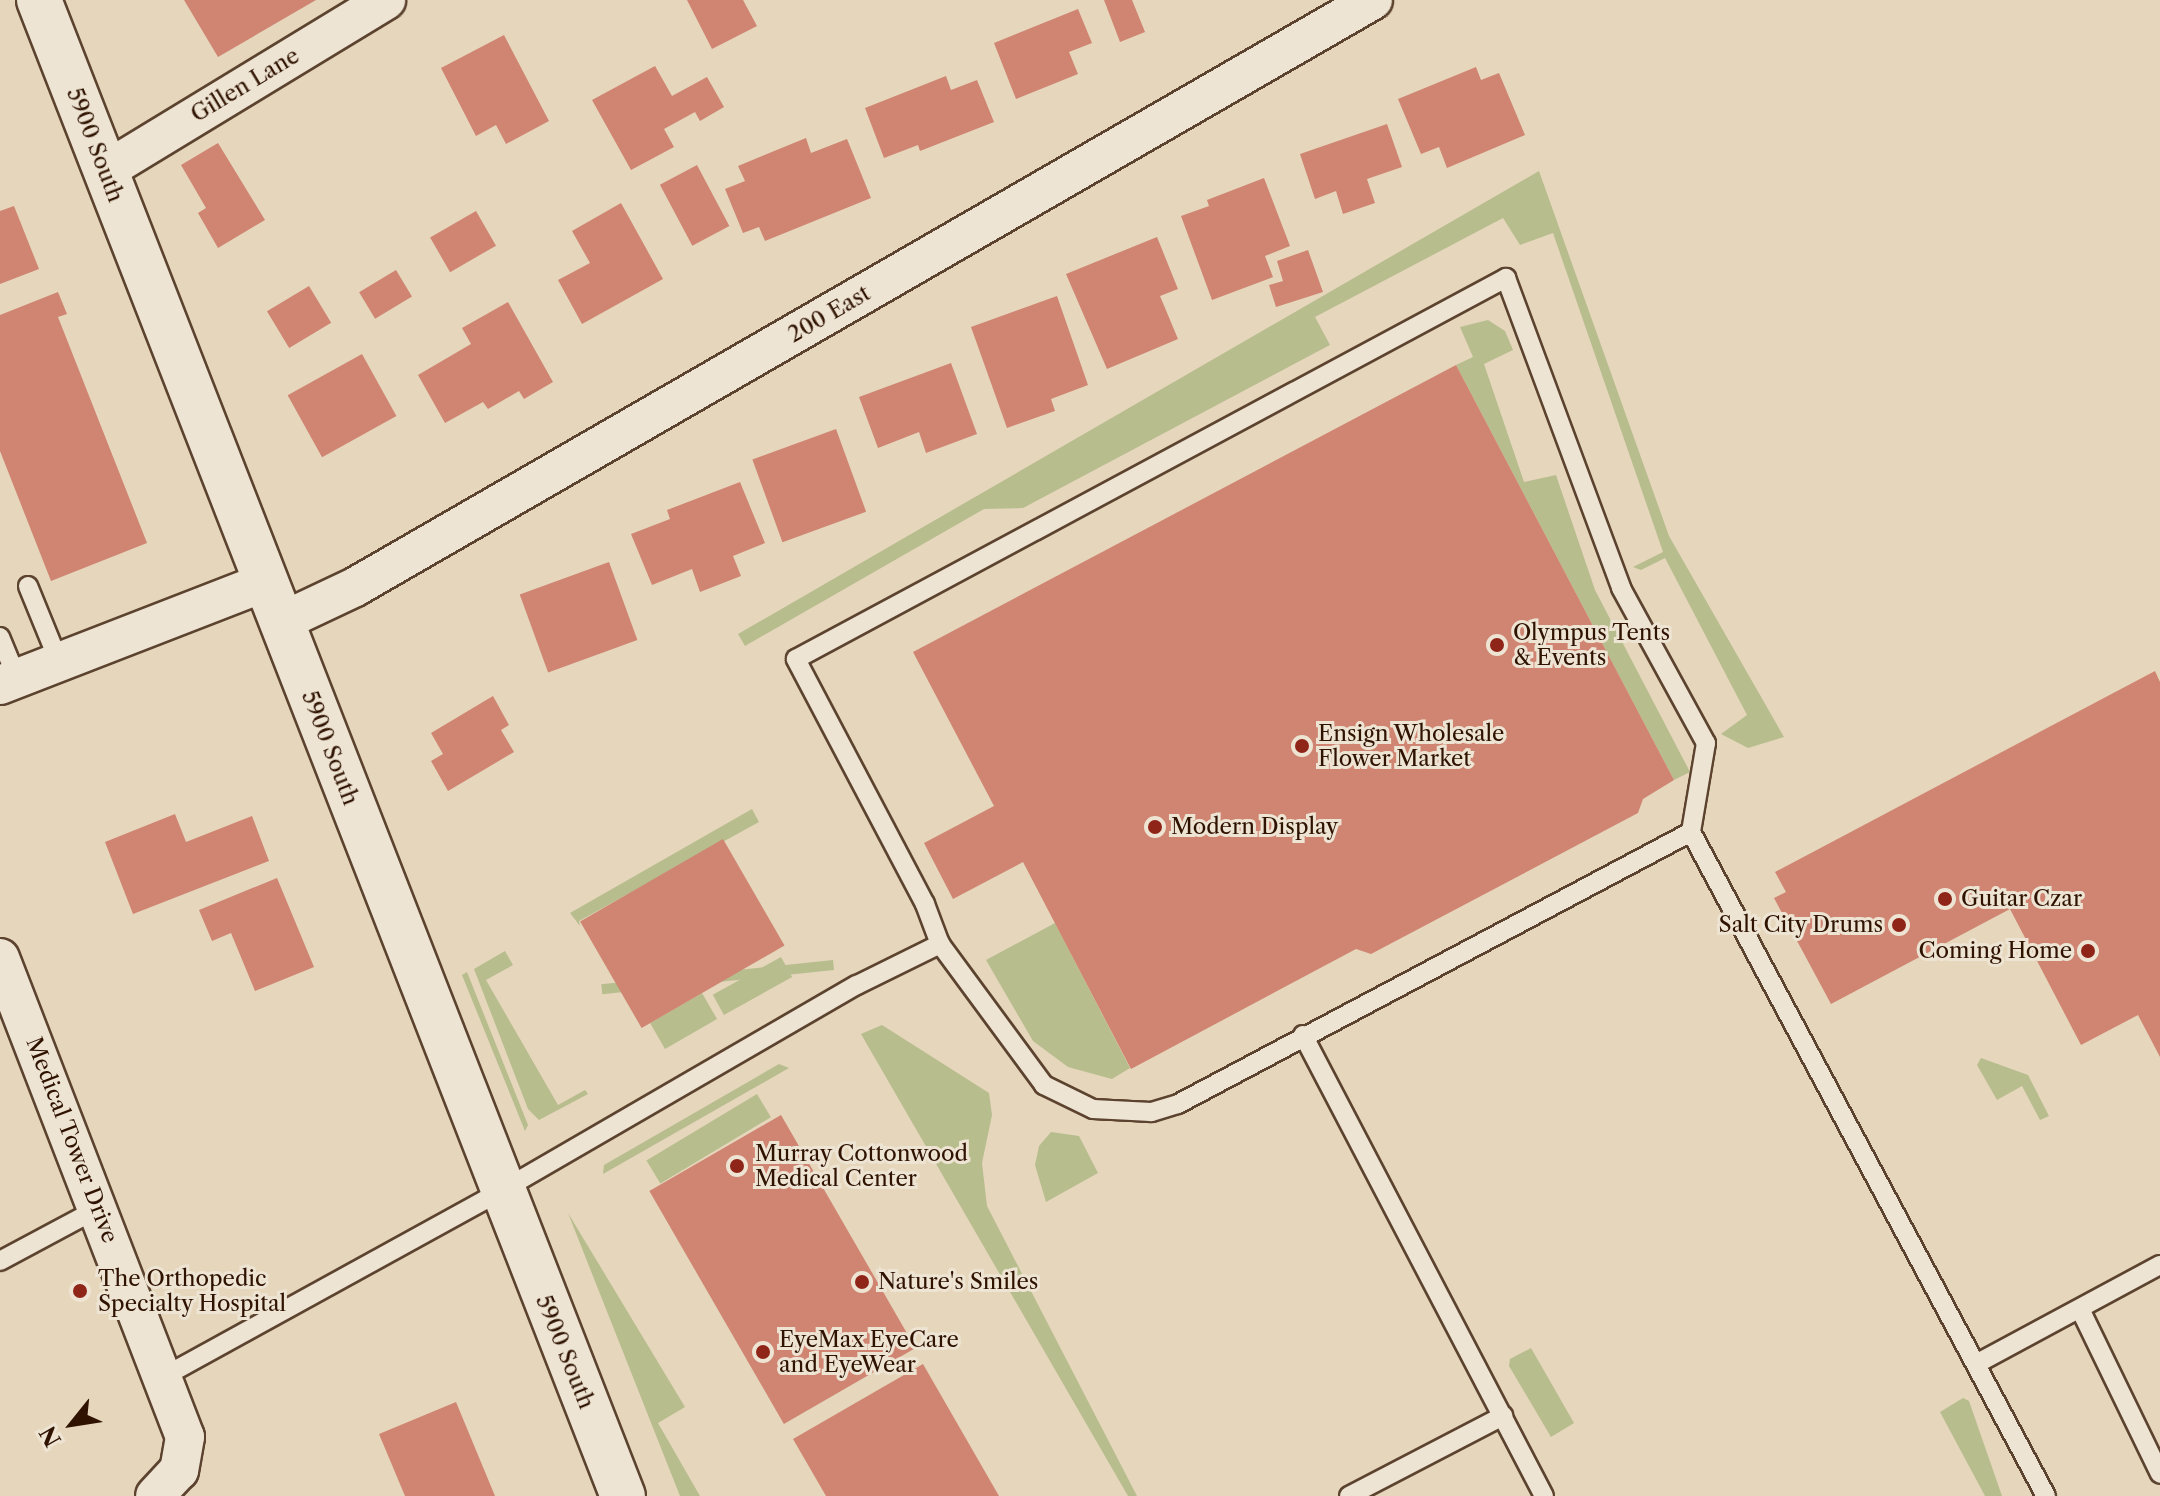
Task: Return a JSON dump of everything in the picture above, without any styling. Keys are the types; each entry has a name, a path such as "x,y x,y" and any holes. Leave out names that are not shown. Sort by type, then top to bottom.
{"main road":[{"name":"5900 South","path":"39,0 501,1191 623,1496"}],"street":[{"name":"Gillen Lane","path":"105,171 386,0"},
{"name":"200 East","path":"273,602 355,587 1373,0"},
{"path":"8,681 59,662 273,602"},
{"name":"Medical Tower Drive","path":"0,958 163,1377 185,1448 173,1480 155,1496"}],"lane":[{"path":"1691,832 1303,1035 1178,1104 1151,1112 1093,1109 1044,1085 940,944 796,659 1506,278 1621,588 1706,743 1691,832 2046,1496"},
{"path":"28,586 59,662"},
{"path":"0,637 8,681"},
{"path":"163,1377 501,1191 857,985 940,944"},
{"path":"1303,1035 1544,1496"},
{"path":"0,1261 99,1208"},
{"path":"1976,1364 2160,1265"},
{"path":"2080,1309 2160,1474"},
{"path":"1349,1496 1503,1416"}],"green space":[{"path":"1539,171 1669,536 1784,737 1748,748 1721,734 1747,715 1665,558 1641,570 1633,567 1663,552 1553,233 1520,245 1503,218 1315,317 1330,345 1023,508 984,509 745,646 738,634"},
{"path":"1488,320 1505,331 1513,350 1484,364 1524,482 1556,475 1595,590 1690,772 1674,780 1456,365 1473,357 1460,327"},
{"path":"752,809 759,822 579,921 580,926 570,913"},
{"path":"1055,923 1130,1068 1112,1079 1068,1067 1033,1041 986,960"},
{"path":"505,951 513,965 486,980 558,1105 585,1090 588,1094 539,1120 528,1109 474,969"},
{"path":"781,957 792,977 724,1015 713,995"},
{"path":"833,960 834,970 602,994 601,984"},
{"path":"467,972 528,1125 525,1131 462,975"},
{"path":"702,993 717,1019 665,1049 650,1023"},
{"path":"882,1025 989,1093 992,1115 982,1163 987,1206 1137,1496 1128,1496 861,1034"},
{"path":"1981,1058 2028,1075 2049,1116 2040,1120 2022,1086 1997,1100 1977,1065"},
{"path":"779,1064 789,1068 603,1174 604,1165"},
{"path":"757,1094 771,1117 660,1184 646,1160"},
{"path":"1051,1132 1079,1136 1098,1173 1046,1202 1035,1165 1039,1146"},
{"path":"568,1213 685,1407 658,1423 700,1496 680,1496"},
{"path":"1531,1348 1574,1423 1551,1437 1509,1366 1510,1359"},
{"path":"1963,1398 1969,1401 2002,1496 1985,1496 1940,1412"}],"building":[{"path":"184,0 316,0 218,57"},
{"path":"687,0 743,0 757,26 712,49"},
{"path":"1104,0 1132,0 1145,32 1120,42"},
{"path":"1078,9 1092,43 1069,52 1078,74 1016,99 994,43"},
{"path":"504,35 549,121 506,144 496,125 476,136 441,68"},
{"path":"655,66 672,96 707,77 724,107 700,121 695,112 664,129 674,147 631,170 592,100"},
{"path":"1476,67 1481,80 1499,73 1525,135 1447,168 1439,147 1421,154 1398,99"},
{"path":"946,76 951,90 977,80 994,122 920,151 918,145 884,158 865,108"},
{"path":"1387,124 1402,167 1367,179 1375,203 1343,214 1336,191 1315,199 1300,154"},
{"path":"806,138 811,153 847,139 871,198 765,241 759,227 743,233 725,189 745,181 738,166"},
{"path":"218,143 265,220 218,248 198,213 206,208 181,165"},
{"path":"697,165 729,226 692,246 660,185"},
{"path":"1264,178 1290,246 1265,256 1273,277 1212,300 1181,216 1209,206 1207,200"},
{"path":"621,203 663,279 582,324 558,280 590,263 572,231"},
{"path":"14,206 39,269 0,284 0,211"},
{"path":"476,211 496,246 450,272 430,238"},
{"path":"1157,237 1178,289 1160,296 1178,339 1107,369 1066,274"},
{"path":"1308,250 1323,292 1276,307 1269,285 1283,281 1277,261"},
{"path":"396,270 412,297 375,319 359,292"},
{"path":"309,286 331,323 289,348 267,311"},
{"path":"58,292 67,314 58,317 147,543 51,581 0,451 0,315"},
{"path":"1057,296 1088,385 1051,399 1055,411 1007,428 971,327"},
{"path":"508,302 553,382 524,399 519,391 488,409 483,402 445,423 418,375 471,344 462,328"},
{"path":"362,354 396,416 322,457 288,395"},
{"path":"951,363 977,434 926,453 919,432 878,448 859,397"},
{"path":"1456,365 1674,780 1643,799 1638,813 1371,954 1356,949 1131,1069 1023,862 953,899 924,843 994,806 913,652"},
{"path":"836,429 866,512 782,542 752,459"},
{"path":"740,482 765,543 733,556 741,576 700,592 692,569 652,585 631,534 670,519 667,510"},
{"path":"609,562 637,640 548,672 520,594"},
{"path":"2155,671 2160,682 2160,1057 2138,1015 2081,1045 2010,909 1831,1004 1774,898 1786,892 1775,872"},
{"path":"493,696 509,725 501,730 514,752 448,791 431,761 443,754 431,733"},
{"path":"175,814 186,842 252,816 269,861 133,914 105,842"},
{"path":"723,839 785,946 642,1028 580,922"},
{"path":"277,878 314,967 255,991 231,933 212,941 199,910"},
{"path":"781,1115 915,1348 784,1424 649,1191"},
{"path":"923,1364 999,1496 826,1496 793,1439"},
{"path":"456,1402 495,1496 405,1496 379,1434"}],"place":[{"name":"Olympus Tents & Events","path":"1497,645"},
{"name":"Ensign Wholesale Flower Market","path":"1302,746"},
{"name":"Modern Display","path":"1155,827"},
{"name":"Guitar Czar","path":"1945,899"},
{"name":"Salt City Drums","path":"1899,925"},
{"name":"Coming Home","path":"2088,951"},
{"name":"Murray Cottonwood Medical Center","path":"737,1166"},
{"name":"Nature's Smiles","path":"862,1282"},
{"name":"The Orthopedic Specialty Hospital","path":"80,1291"},
{"name":"EyeMax EyeCare and EyeWear","path":"763,1352"}]}
